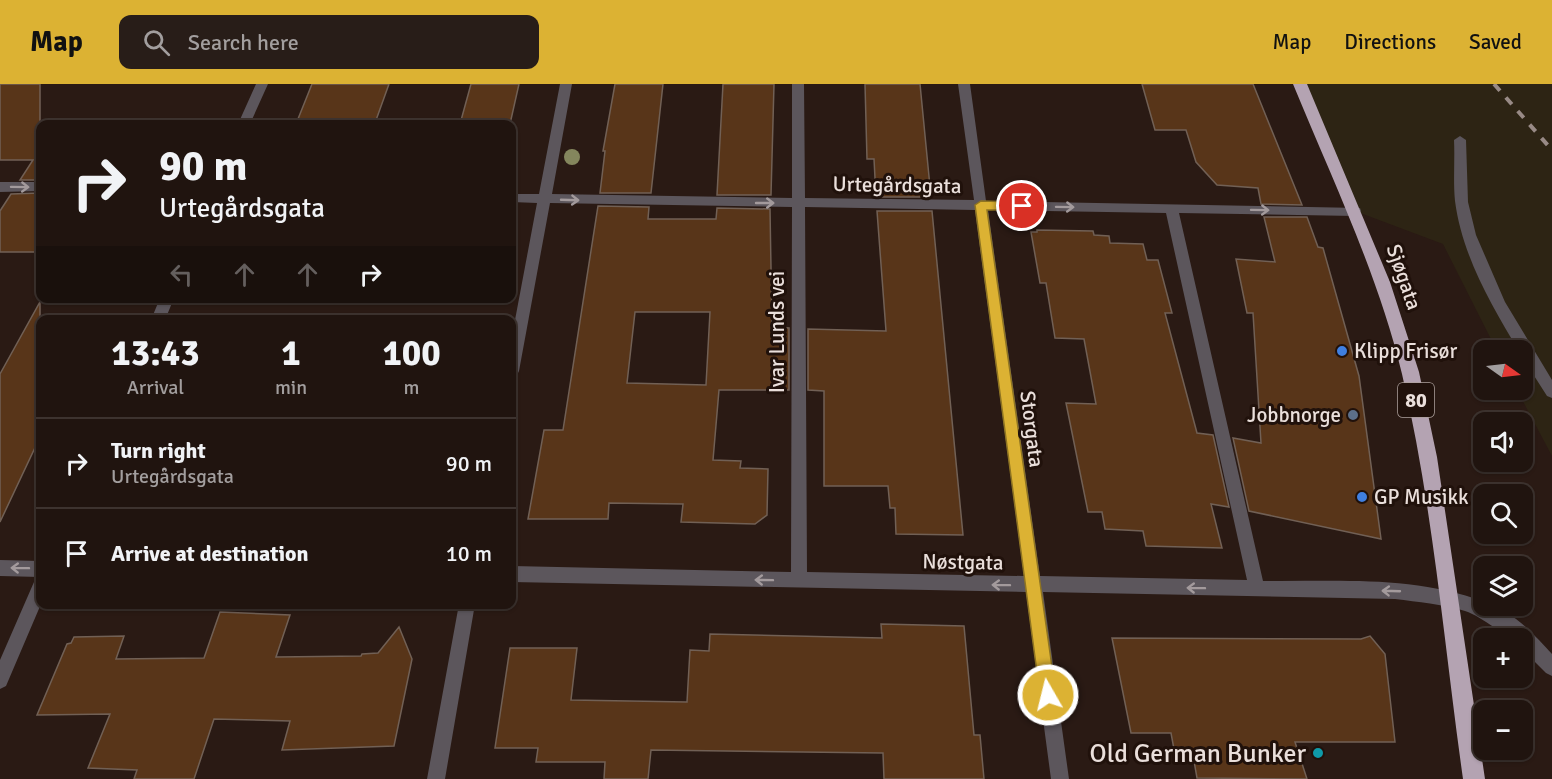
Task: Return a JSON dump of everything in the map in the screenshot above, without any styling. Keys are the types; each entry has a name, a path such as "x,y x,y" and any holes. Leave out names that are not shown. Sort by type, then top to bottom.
{"highway":[{"name":"Sjøgata","path":"1300,84 1355,211 1382,282 1410,372 1428,457 1474,779"}],"street":[{"path":"246,120 262,84"},
{"path":"516,350 566,84"},
{"name":"Ivar Lunds vei","path":"798,84 799,581"},
{"name":"Storgata","path":"964,84 1060,779"},
{"path":"1460,140 1462,207 1471,241 1487,282 1552,392"},
{"path":"0,187 36,187"},
{"name":"Urtegårdsgata","path":"516,198 1355,211"},
{"path":"1172,208 1257,589"},
{"path":"0,568 36,569"},
{"name":"Nøstgata","path":"516,574 1033,586 1395,591 1449,597 1476,605 1528,640 1552,668"},
{"path":"0,680 36,597"},
{"path":"436,779 466,609"}],"shaded area":[{"path":"1300,84 1552,84 1552,456 1533,420 1533,412 1529,412 1522,400 1533,400 1533,340 1491,340 1443,244 1355,211"}],"building":[{"path":"0,84 40,84 40,120 36,120 36,180 20,180 33,160 0,160"},
{"path":"312,84 389,84 376,120 298,120"},
{"path":"471,84 519,84 511,120 461,120"},
{"path":"615,84 663,84 651,193 600,193 605,151 603,151"},
{"path":"723,84 774,84 771,195 717,195"},
{"path":"865,84 920,84 931,197 876,197 874,159 867,159"},
{"path":"1142,84 1253,84 1302,205 1261,204 1258,188 1217,185 1196,162 1186,130 1155,130"},
{"path":"36,193 36,252 0,252 0,211 11,194"},
{"path":"598,206 649,207 648,219 716,219 717,208 770,209 772,327 789,328 789,390 719,390 713,460 741,461 740,468 768,469 767,515 755,524 681,522 683,504 609,503 608,519 528,519 544,430 563,430","holes":["635,312 710,312 706,385 627,383"]},
{"path":"877,211 932,211 963,535 896,534 895,508 890,508 888,486 824,486 824,391 808,390 808,329 886,331"},
{"path":"1264,217 1307,217 1318,247 1323,248 1359,376 1381,539 1249,511 1233,438 1261,443 1253,313 1247,313 1236,259 1275,262"},
{"path":"1037,230 1093,231 1094,235 1109,236 1110,243 1143,244 1147,260 1158,260 1172,313 1165,313 1197,433 1213,435 1229,507 1211,504 1222,548 1146,546 1143,531 1105,529 1102,512 1088,512 1066,403 1096,404 1084,339 1055,338 1046,283 1040,283 1031,232 1037,232"},
{"path":"40,303 40,315 36,315 36,446 0,522 0,374"},
{"path":"220,612 290,615 276,657 361,656 378,653 399,627 412,659 394,746 282,750 290,721 214,719 194,779 134,779 137,770 88,768 110,714 37,715 67,644 71,643 74,637 124,636 116,659 204,658"},
{"path":"881,624 964,626 974,735 980,735 984,779 884,779 883,753 651,750 648,779 604,779 605,762 536,762 538,748 495,748 510,648 577,648 571,700 687,702 690,650 709,651 710,634 882,638"},
{"path":"1370,636 1385,654 1395,742 1295,742 1307,779 1197,778 1194,761 1176,760 1171,733 1131,733 1112,638 1361,639"}],"railway":[{"path":"1494,84 1552,150"}],"place":[{"name":"Klipp Frisør","path":"1342,351"},
{"name":"Jobbnorge","path":"1353,415"},
{"name":"GP Musikk","path":"1362,497"},
{"name":"Old German Bunker","path":"1318,753"}],"route":[{"path":"1022,206 981,205 987,235 1024,534 1048,695"}]}
